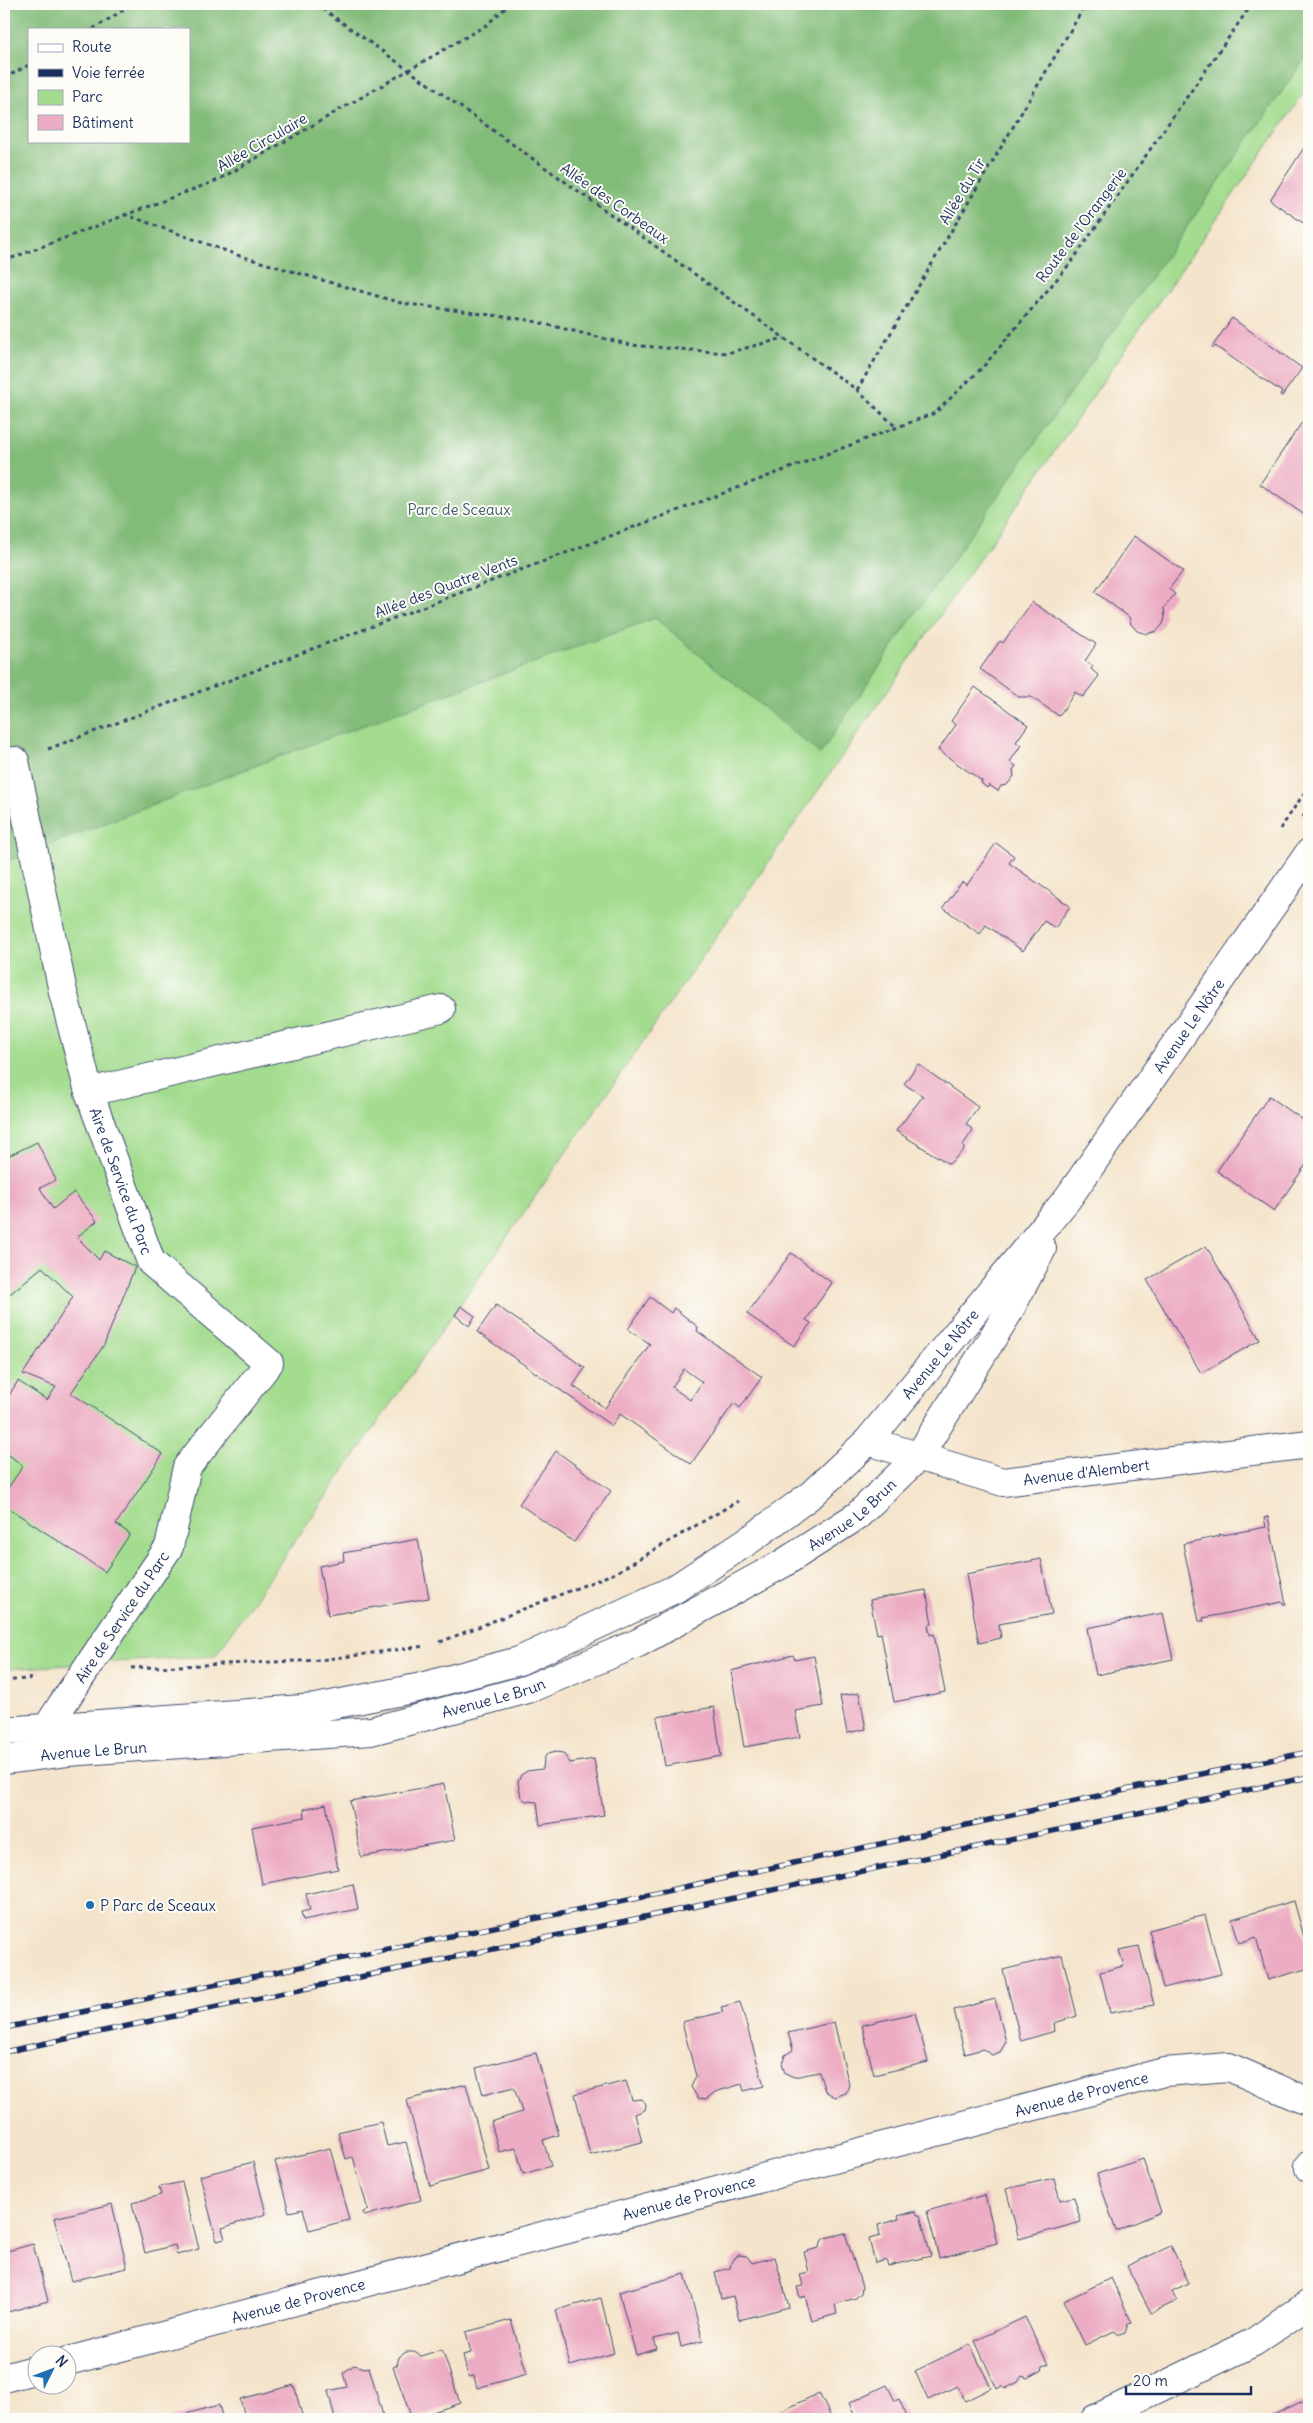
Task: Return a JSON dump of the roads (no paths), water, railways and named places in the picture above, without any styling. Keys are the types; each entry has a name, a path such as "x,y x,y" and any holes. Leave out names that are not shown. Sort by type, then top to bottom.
{"main road":[{"name":"Aire de Service du Parc","path":"14,762 63,992 88,1092 151,1262 269,1362 187,1467 169,1547 48,1728 37,1756"},
{"name":"Avenue Le Nôtre","path":"868,1441 1068,1198 1309,852"},
{"path":"88,1092 441,1009"},
{"name":"Avenue Le Nôtre","path":"920,1456 1008,1313 1068,1198"},
{"name":"Avenue d'Alembert","path":"868,1441 920,1456 936,1464 1003,1482 1309,1444"},
{"name":"Avenue Le Brun","path":"4,1731 316,1708 417,1688 519,1661 675,1589 812,1494 868,1441"},
{"name":"Avenue Le Brun","path":"4,1760 371,1731 528,1689 638,1643 782,1564 857,1516 920,1456"},
{"name":"Avenue de Provence","path":"78,2358 1164,2072 1228,2067 1309,2102"},
{"path":"1095,2419 1254,2342 1309,2304"},
{"path":"4,2378 28,2372"}],"railway":[{"path":"4,2028 625,1900 1162,1782 1309,1752"},
{"path":"4,2052 1309,1777"}],"place":[{"name":"P Parc de Sceaux","path":"90,1905"}],"park label":[{"name":"Parc de Sceaux","path":"459,509"}]}
